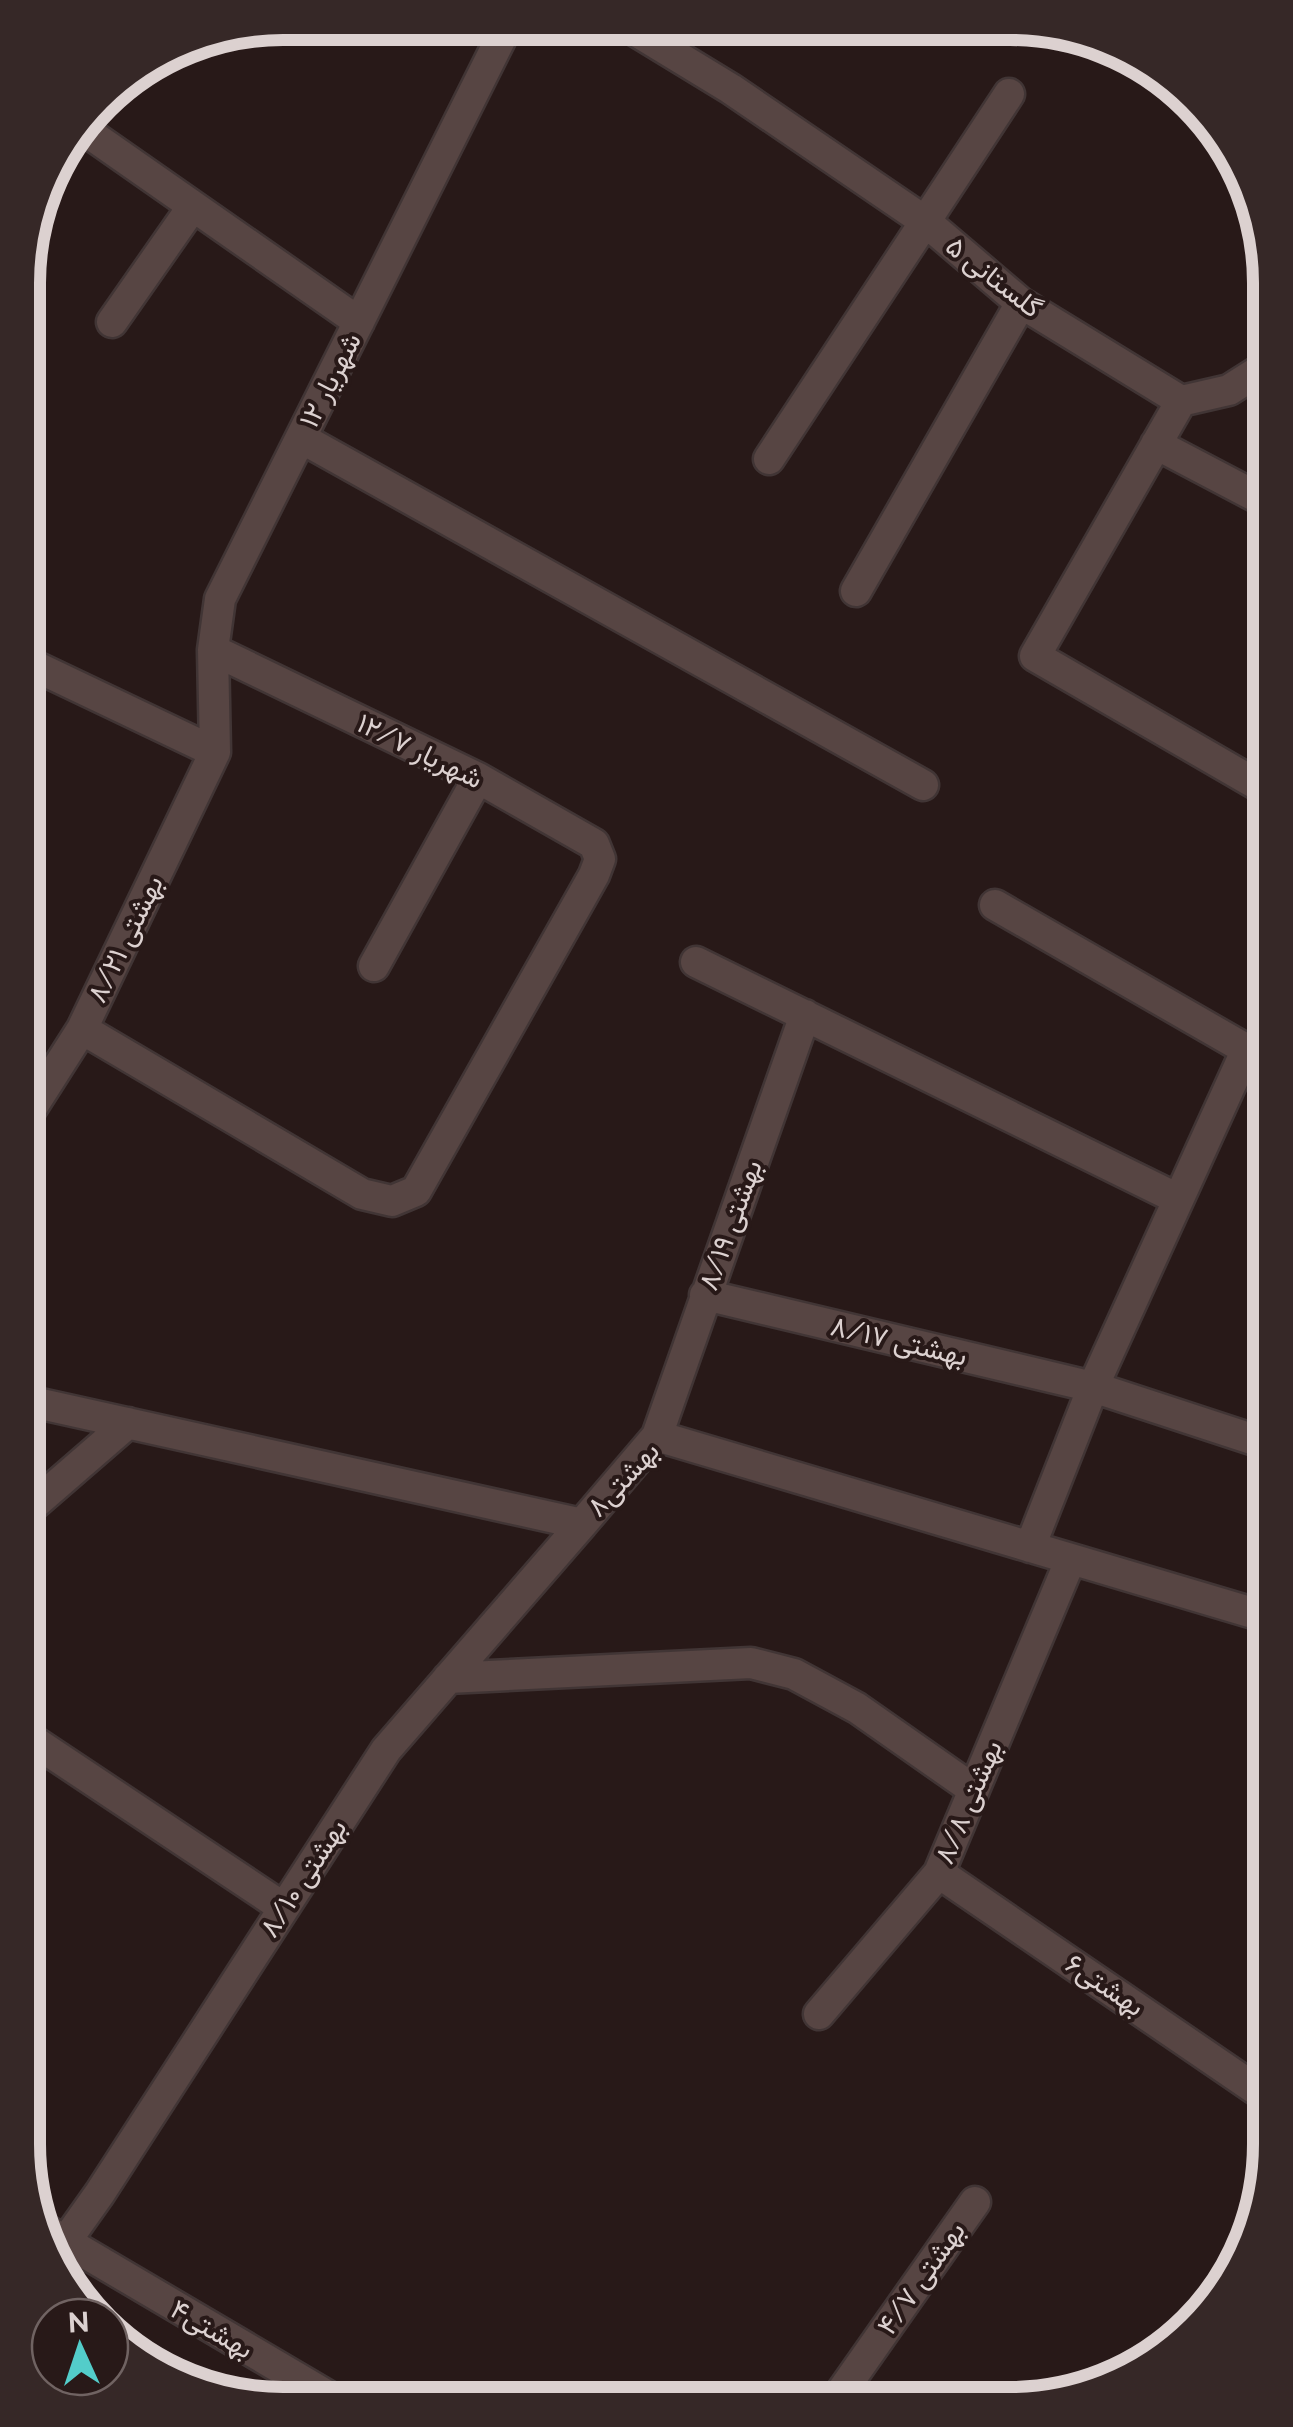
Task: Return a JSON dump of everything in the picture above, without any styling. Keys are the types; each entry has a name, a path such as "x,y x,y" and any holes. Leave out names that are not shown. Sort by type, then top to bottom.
{"street":[{"name":"گلستانی ۵","path":"651,40 732,90 926,222 1022,303 1181,401"},
{"name":"شهریار ۱۲","path":"215,752 212,650 220,599 500,41"},
{"path":"769,459 1009,94"},
{"path":"91,134 359,322"},
{"path":"112,322 194,206"},
{"path":"856,591 1022,303"},
{"path":"1253,375 1228,390 1181,401 1035,656 1253,782"},
{"path":"300,438 923,785"},
{"path":"1156,444 1253,495"},
{"name":"شهریار ۱۲/۷","path":"82,1029 362,1194 392,1202 416,1191 600,858 594,844 478,778 212,650"},
{"path":"40,669 215,752"},
{"name":"بهشتی ۸/۲۱","path":"40,1095 82,1029 215,752"},
{"path":"374,966 478,778"},
{"path":"995,905 1253,1053"},
{"path":"696,962 1178,1199"},
{"name":"بهشتی ۸/۱۹","path":"657,1436 804,1016"},
{"path":"1030,1547 1093,1387 1178,1199 1253,1066"},
{"name":"بهشتی ۸/۱۷","path":"705,1295 1093,1387 1252,1439"},
{"name":"بهشتی۸","path":"40,1404 582,1524 657,1436 1252,1613"},
{"path":"40,1499 128,1423"},
{"name":"بهشتی ۸/۱۰","path":"62,2245 386,1750 582,1524"},
{"name":"بهشتی ۸/۸","path":"818,2014 939,1873 1070,1561"},
{"path":"448,1678 751,1663 794,1674 857,1708 974,1790"},
{"path":"40,1745 284,1908"},
{"name":"بهشتی۶","path":"939,1873 1252,2087"},
{"name":"بهشتی ۴/۷","path":"845,2387 976,2202"},
{"name":"بهشتی۴","path":"65,2252 311,2387"}]}
